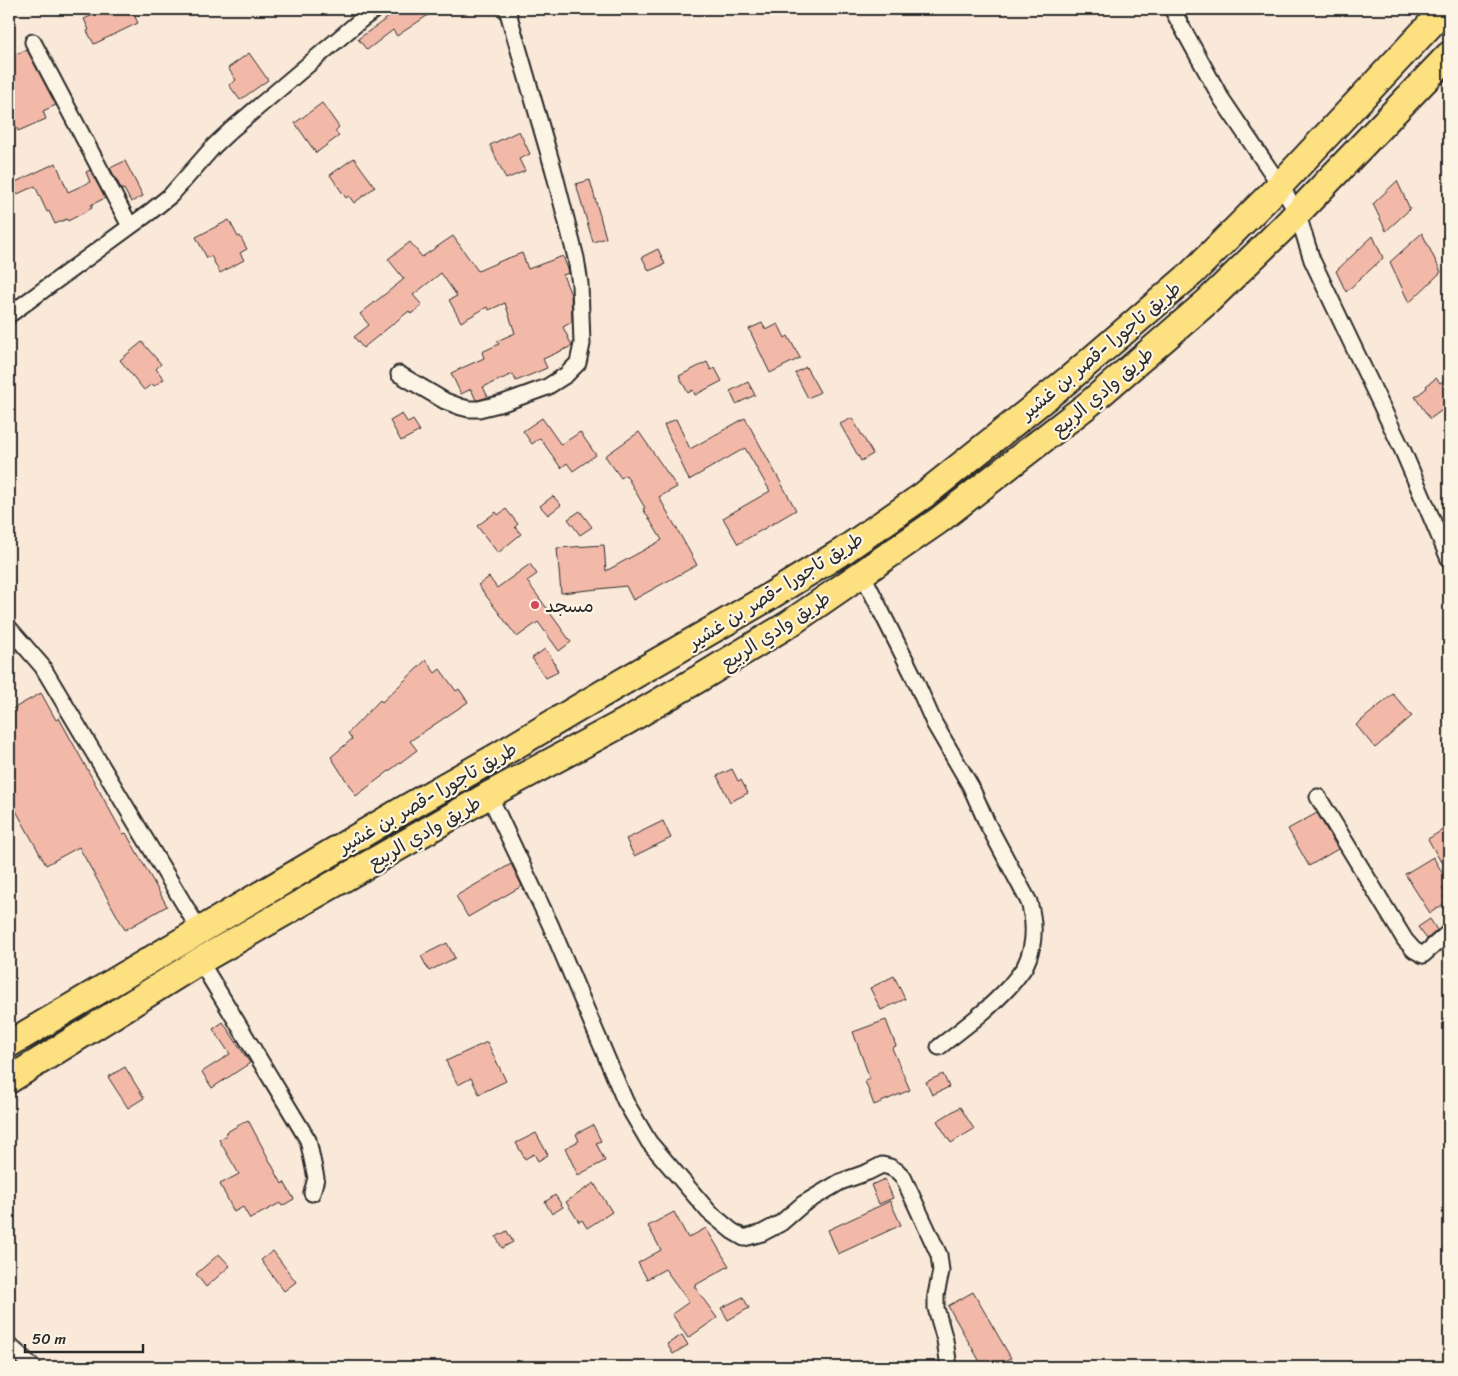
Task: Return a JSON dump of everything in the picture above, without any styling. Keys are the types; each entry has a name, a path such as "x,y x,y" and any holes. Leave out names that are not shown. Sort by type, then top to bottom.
{"highway":[{"name":"طريق تاجورا -قصر بن غشير","path":"9,1044 402,810 762,601 843,551 924,494 1069,379 1192,273 1280,185 1445,9"},
{"name":"طريق وادي الربيع","path":"9,1080 200,961 489,795 625,722 705,675 789,624 938,520 1090,403 1208,301 1284,227 1449,56"}],"street":[{"path":"9,315 171,195 214,146 231,130 288,80 376,9"},
{"path":"399,374 446,401 469,409 502,403 547,387 566,375 578,363 582,344 580,284 576,258 553,168 507,9"},
{"path":"1172,9 1221,98 1297,212 1312,260 1403,451 1449,559"},
{"path":"33,42 130,226"},
{"path":"862,573 913,674 934,723 970,784 987,823 1029,902 1032,914 1034,927 1032,944 1025,966 994,1004 939,1047"},
{"path":"9,628 42,666 200,931"},
{"path":"489,795 550,924 625,1101 650,1142 709,1212 732,1231 744,1238 762,1233 781,1223 803,1204 840,1182 882,1165 897,1171 903,1177 939,1255 941,1272 936,1295 936,1308 945,1340 949,1367"},
{"path":"1318,797 1405,940 1414,950 1423,955 1449,932"},
{"path":"200,961 308,1140 316,1178 312,1193"},
{"path":"9,1345 33,1367"}],"building":[{"path":"106,9 131,9 138,23 94,44 87,31 89,30 84,19"},
{"path":"400,9 437,9 397,36 393,30 367,50 358,39"},
{"path":"27,50 56,105 43,111 46,119 18,131 13,120 9,121 9,56"},
{"path":"249,53 268,80 240,100 229,85 236,80 228,68"},
{"path":"322,103 339,127 335,131 339,136 316,153 295,123"},
{"path":"519,131 530,154 519,159 525,171 506,179 490,145"},
{"path":"354,158 375,187 354,203 349,196 346,198 330,175"},
{"path":"125,161 143,196 131,202 110,168"},
{"path":"56,163 68,192 90,182 86,172 90,170 105,198 91,205 92,208 68,221 67,219 55,224 35,186 13,196 9,185"},
{"path":"590,180 606,238 593,242 576,184"},
{"path":"1397,181 1410,209 1386,231 1373,204"},
{"path":"229,220 247,249 240,253 244,260 220,273 211,256 207,258 196,237"},
{"path":"1422,233 1441,272 1409,303 1390,262"},
{"path":"453,236 478,271 522,253 528,269 563,256 569,273 563,275 571,295 572,322 563,327 572,346 543,359 547,368 516,381 513,374 483,387 488,397 478,400 476,400 471,389 461,394 451,373 484,358 482,352 499,344 497,341 515,333 505,303 489,310 487,307 461,322 449,300 457,296 441,273 413,295 422,305 411,314 409,311 363,348 354,337 369,325 360,314 404,279 388,259 410,242 422,257"},
{"path":"1373,236 1383,258 1346,292 1336,271"},
{"path":"658,249 665,264 649,271 642,257"},
{"path":"762,323 766,330 778,324 785,338 788,336 800,358 770,373 749,329"},
{"path":"142,342 161,364 156,369 164,379 144,390 120,360"},
{"path":"707,362 711,370 715,368 722,381 695,395 693,390 688,393 679,376"},
{"path":"806,367 820,392 808,398 795,373"},
{"path":"1449,377 1449,405 1430,419 1415,397 1436,378 1440,383"},
{"path":"748,382 755,395 736,404 730,391"},
{"path":"402,414 408,423 413,420 420,431 401,441 390,421"},
{"path":"542,418 561,445 580,432 596,455 573,471 567,463 561,468 540,438 532,444 523,431"},
{"path":"745,418 796,510 738,544 723,518 770,491 745,448 689,480 664,425 676,419 690,449"},
{"path":"852,418 873,454 861,461 840,424"},
{"path":"639,432 677,487 659,497 697,565 633,600 626,586 561,593 557,548 604,545 606,571 662,540 643,509 645,508 626,475 621,478 605,456"},
{"path":"553,496 561,505 548,515 540,506"},
{"path":"506,509 518,524 515,527 521,534 498,553 477,526 496,512 498,515"},
{"path":"580,511 592,527 580,535 568,519"},
{"path":"530,564 537,574 527,581 571,642 559,651 538,622 517,637 478,585 489,577 497,588"},
{"path":"545,649 552,658 558,672 546,678 532,658"},
{"path":"426,660 435,673 440,669 456,691 459,689 468,702 410,741 417,750 356,796 331,757 352,739 348,733 380,700 382,702"},
{"path":"41,693 56,720 59,718 123,834 126,833 167,906 125,930 79,847 46,865 9,798 9,711"},
{"path":"1393,694 1412,716 1375,748 1356,725"},
{"path":"732,769 738,781 741,780 748,793 730,802 717,776"},
{"path":"1317,813 1338,849 1309,866 1288,829"},
{"path":"663,821 671,838 634,856 626,839"},
{"path":"1449,826 1449,857 1441,862 1428,839"},
{"path":"1433,857 1449,884 1442,889 1446,894 1443,896 1447,902 1430,913 1405,874"},
{"path":"511,864 522,886 468,917 456,896"},
{"path":"1430,919 1437,930 1427,939 1418,927"},
{"path":"447,943 455,958 429,971 421,956"},
{"path":"894,976 905,999 881,1010 870,988"},
{"path":"886,1020 896,1046 892,1048 910,1090 874,1105 865,1081 870,1079 853,1032"},
{"path":"223,1022 250,1063 212,1088 202,1072 230,1054 213,1029"},
{"path":"487,1042 506,1081 479,1094 471,1078 458,1085 446,1061"},
{"path":"125,1067 144,1098 128,1108 108,1077"},
{"path":"943,1074 949,1087 932,1095 926,1082"},
{"path":"960,1107 974,1129 951,1143 937,1121"},
{"path":"248,1120 282,1184 284,1182 294,1199 282,1206 280,1203 250,1219 243,1207 234,1212 220,1184 239,1174 219,1140 227,1135 225,1133"},
{"path":"593,1125 601,1141 596,1143 605,1161 578,1175 565,1148 579,1141 576,1134"},
{"path":"536,1133 548,1155 538,1161 534,1154 525,1159 516,1143"},
{"path":"885,1179 893,1198 879,1204 871,1185"},
{"path":"594,1183 612,1212 587,1228 582,1220 579,1222 566,1202"},
{"path":"555,1195 563,1207 552,1214 545,1202"},
{"path":"890,1201 901,1225 838,1254 828,1230"},
{"path":"674,1212 688,1238 706,1228 729,1266 694,1286 717,1318 688,1338 672,1314 689,1302 665,1269 647,1279 638,1263 661,1250 648,1226"},
{"path":"507,1231 513,1242 502,1248 496,1237"},
{"path":"273,1251 296,1282 284,1291 261,1260"},
{"path":"219,1254 230,1266 206,1287 196,1274"},
{"path":"973,1292 1011,1358 994,1367 983,1367 948,1306"},
{"path":"743,1297 749,1308 728,1320 721,1308"},
{"path":"682,1335 688,1345 673,1354 667,1344"}],"place":[{"name":"مسجد","path":"535,605"}]}
